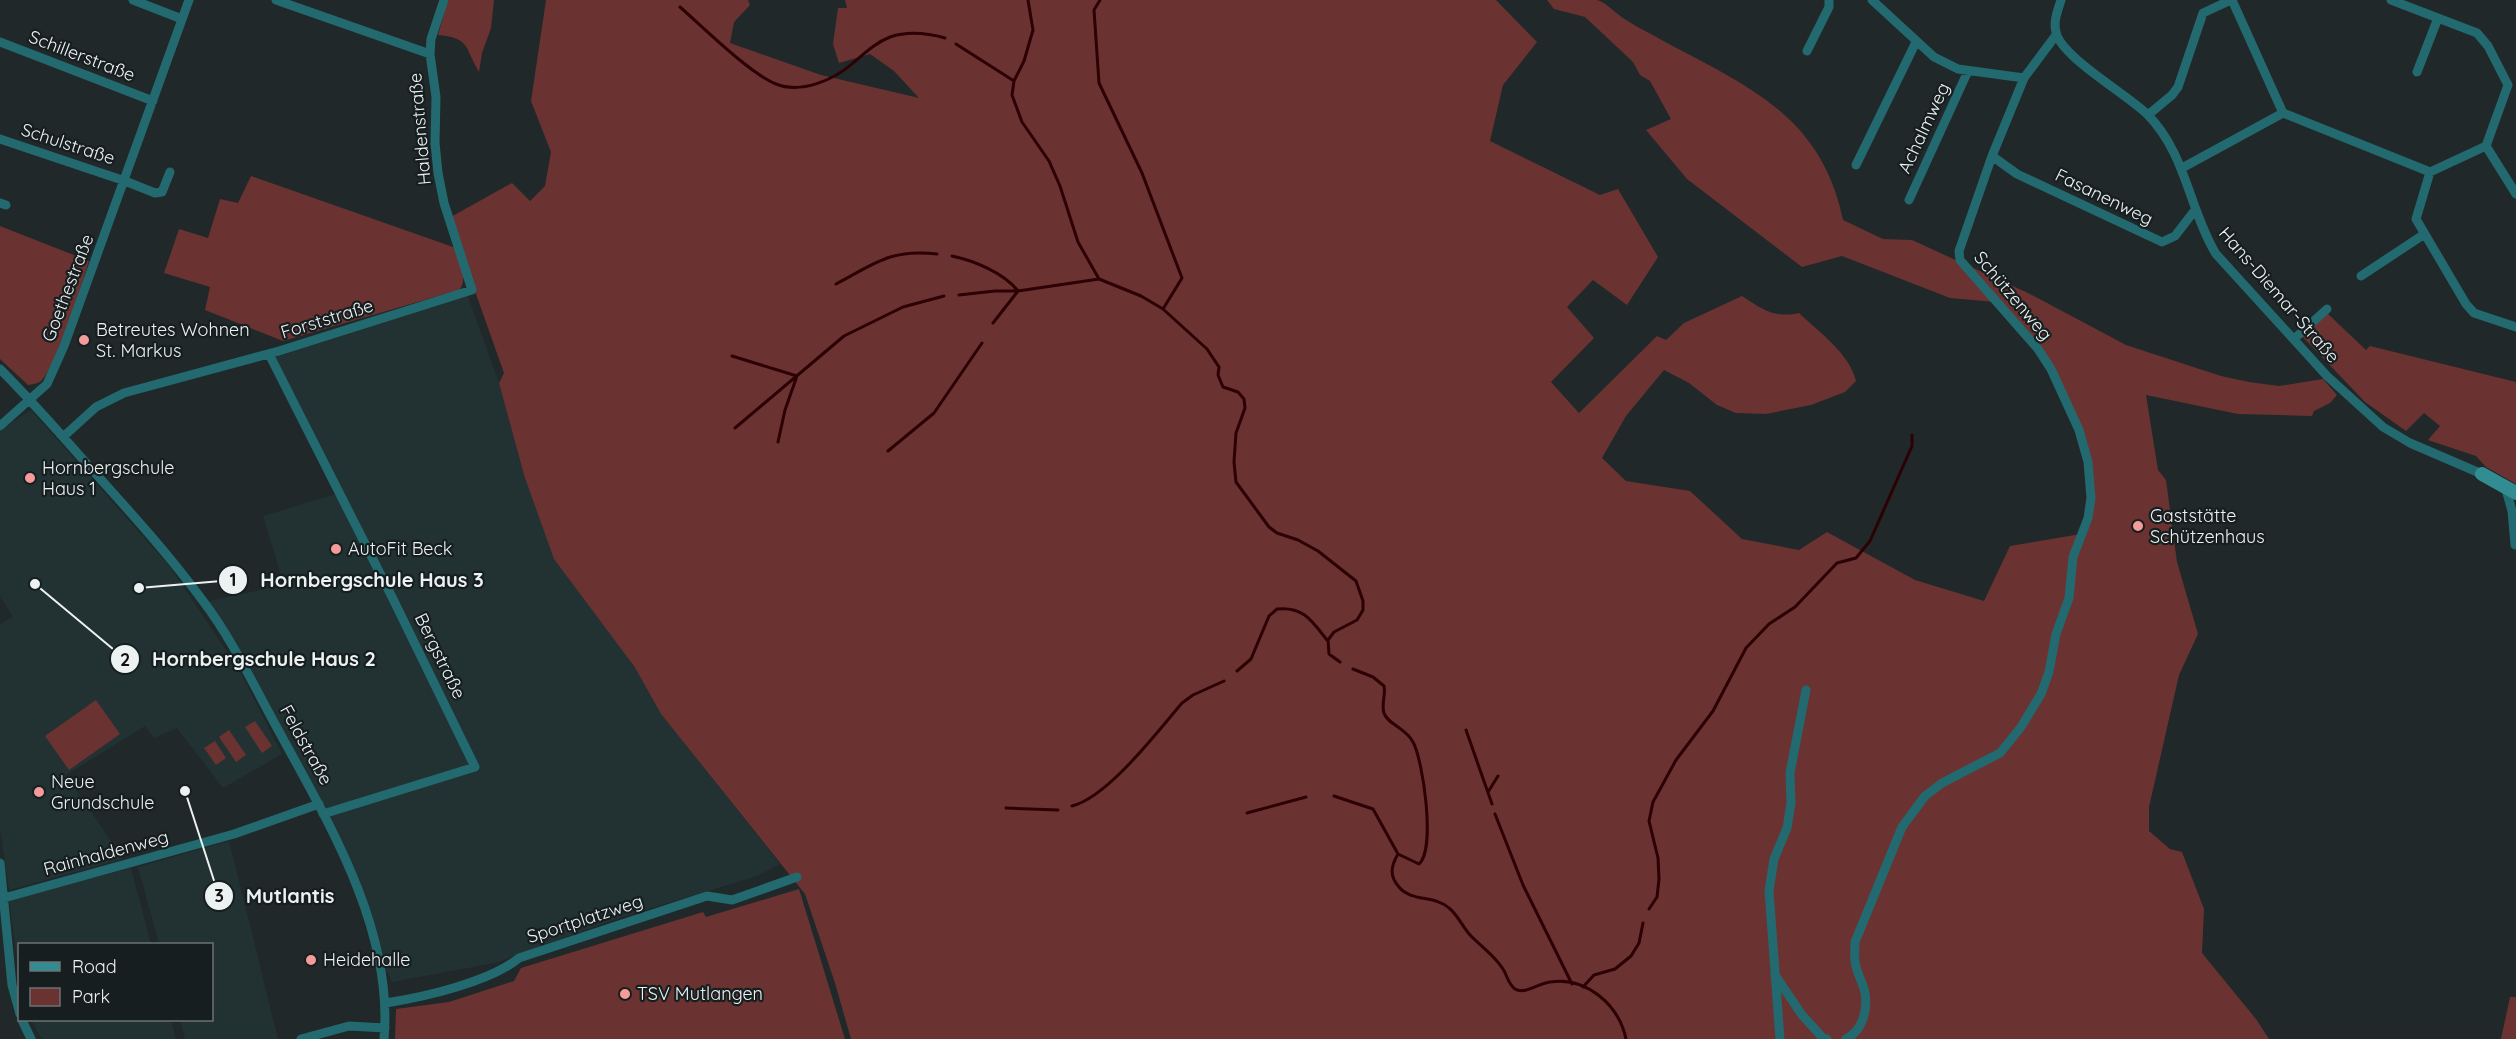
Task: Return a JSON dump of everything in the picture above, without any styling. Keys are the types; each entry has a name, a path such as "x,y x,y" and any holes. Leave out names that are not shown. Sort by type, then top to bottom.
{"street":[{"path":"133,0 182,19"},
{"name":"Goethestraße","path":"30,400 47,384 64,346 189,0"},
{"path":"276,0 430,54"},
{"name":"Haldenstraße","path":"444,0 431,39 430,54 436,97 435,143 444,203 472,290"},
{"path":"1807,51 1828,7 1829,0"},
{"name":"Achalmweg","path":"1872,0 1934,57 1958,69 2024,78"},
{"path":"2056,35 2055,26 2061,0"},
{"path":"2148,115 2178,87 2203,13 2231,0 2283,112 2430,172 2486,146 2512,90 2488,46 2477,33 2391,0"},
{"path":"2417,72 2438,18"},
{"name":"Schützenweg","path":"1846,1039 1856,1034 1862,1024 1865,1002 1865,992 1854,959 1855,942 1902,827 1925,796 1942,783 2000,753 2021,727 2041,694 2049,672 2056,634 2069,598 2073,557 2088,518 2091,498 2088,462 2079,430 2051,369 2038,349 1960,260 1959,251 1992,156 2024,78 2056,35"},
{"name":"Hans-Diemar-Straße","path":"2056,35 2073,56 2148,115 2171,146 2182,168 2194,210 2216,254 2327,376 2383,427 2410,443 2482,474"},
{"name":"Schillerstraße","path":"0,42 153,101"},
{"path":"1856,165 1916,42"},
{"name":"Achalmweg","path":"1909,200 1968,71"},
{"path":"2182,168 2283,112"},
{"name":"Schulstraße","path":"0,139 125,181"},
{"path":"2486,146 2516,194"},
{"name":"Fasanenweg","path":"1992,156 2017,174 2162,242 2175,236 2194,210"},
{"path":"125,181 160,194 170,172"},
{"path":"2430,172 2416,219 2423,235 2470,308 2488,319 2516,327"},
{"path":"2361,276 2423,235"},
{"name":"Forststraße","path":"63,437 96,407 124,393 269,354 472,290"},
{"path":"2294,339 2328,309"},
{"name":"Bergstraße","path":"269,354 475,767 323,814"},
{"name":"Feldstraße","path":"0,369 143,527 205,602 239,658 319,804 363,901 377,950 386,1003 384,1039"},
{"path":"0,426 30,400"},
{"path":"2482,474 2510,490 2516,546"},
{"path":"1780,1039 1769,891 1774,859 1787,828 1791,803 1790,773 1806,690"},
{"name":"Rainhaldenweg","path":"4,898 234,834 319,804"},
{"path":"0,863 12,985 18,1007"},
{"name":"Sportplatzweg","path":"386,1003 420,997 506,969 519,958 707,896 732,900 797,877"},
{"path":"1774,973 1803,1015 1823,1038 1827,1039"},
{"path":"22,1021 31,1039"},
{"path":"301,1039 349,1026 385,1028"}],"shaded area":[{"path":"468,296 499,383 524,475 661,714 780,864 757,876 616,919 495,963 392,982 377,950 342,856 205,602 284,585 263,516 336,494 276,357"},
{"path":"31,410 171,568 241,673 282,754 223,788 177,728 154,738 145,726 66,775 123,859 9,890 0,829 0,624 13,617 0,596 0,430"},
{"path":"229,841 278,1039 185,1039 180,1021 213,1021 213,943 159,943 138,867"},
{"path":"131,868 151,943 18,943 18,966 9,900"},
{"path":"32,1021 171,1021 176,1039 42,1039"}],"green space":[{"path":"448,0 494,0 491,28 482,53 479,72 461,41 438,35"},
{"path":"546,0 748,0 750,5 734,22 730,43 821,75 919,98 894,71 870,54 839,63 833,44 838,8 847,8 845,0 1496,0 1537,42 1503,85 1490,141 1600,195 1618,189 1658,257 1627,305 1593,280 1567,307 1594,338 1551,382 1579,413 1657,336 1666,340 1684,323 1742,296 1769,312 1799,313 1840,352 1853,371 1856,381 1845,392 1811,405 1766,414 1736,413 1717,405 1689,383 1664,370 1626,416 1602,458 1626,481 1690,491 1742,539 1799,550 1827,532 1915,580 1984,601 2010,546 2081,534 2088,518 2088,462 2051,369 1995,302 1950,298 1842,256 1802,267 1687,179 1646,130 1671,119 1650,81 1640,75 1633,62 1585,17 1554,9 1547,0 1600,1 1633,24 1744,85 1771,104 1795,125 1816,151 1832,182 1843,220 1883,239 1912,240 2028,293 2126,345 2221,376 2249,382 2279,386 2323,379 2337,395 2330,403 2314,411 2312,416 2238,414 2146,395 2158,470 2166,480 2177,562 2198,634 2179,675 2149,807 2149,831 2170,849 2182,852 2204,909 2202,953 2256,1019 2269,1039 851,1039 805,894 661,714 634,666 554,559 524,475 499,383 504,373 449,218 512,183 530,201 545,186 551,152 531,101"},
{"path":"251,176 456,248 463,275 462,286 459,290 283,341 205,310 210,287 164,273 179,229 208,238 220,199 238,203"},
{"path":"0,226 89,261 68,325 53,360 41,381 35,384 28,385 0,359"},
{"path":"2326,312 2366,350 2370,346 2516,382 2516,484 2486,467 2476,456 2428,440 2440,426 2424,413 2406,431 2365,402 2301,335"},
{"path":"96,700 120,734 69,770 45,736"},
{"path":"255,721 272,746 262,753 245,727"},
{"path":"229,730 246,755 236,762 219,737"},
{"path":"215,741 226,758 216,765 204,748"},
{"path":"799,889 845,1039 395,1039 396,1009 449,1002 514,981 521,968 703,912 706,917"},
{"path":"2510,997 2516,997 2516,1039 2501,1039"}],"waterway":[{"path":"1028,0 1033,30 1024,61 1014,81 1012,95 1022,122 1049,161 1060,186 1078,242 1099,279 1141,296 1163,309 1207,349 1219,367 1218,375 1223,387 1238,392 1244,399 1245,408 1236,433 1234,462 1236,482 1269,527 1277,533 1298,540 1318,551 1356,581 1363,601 1363,610 1357,620 1334,632 1328,640 1329,654 1340,662"},
{"path":"1100,0 1094,10 1099,83 1142,173 1182,278 1163,309"},
{"path":"680,7 753,70 776,84 786,87 806,86 827,80 875,45 890,37 918,33 945,38"},
{"path":"956,44 1014,81"},
{"path":"836,284 884,259 907,254 937,254"},
{"path":"952,256 988,269 1005,279 1018,291 993,323"},
{"path":"959,295 1018,291 1099,279"},
{"path":"735,428 844,336 903,307 944,296"},
{"path":"888,451 934,413 982,343"},
{"path":"732,356 797,376 785,410 778,442"},
{"path":"1649,909 1657,897 1659,879 1658,858 1649,821 1653,802 1676,760 1713,711 1746,648 1769,624 1795,607 1837,563 1856,558 1870,541 1912,446 1912,435"},
{"path":"1237,671 1251,659 1269,616 1277,609 1300,612 1327,640"},
{"path":"1353,669 1373,677 1384,686 1384,713 1410,737 1421,767 1427,824 1424,855 1419,864 1398,854 1392,871 1396,883 1410,895 1437,901 1449,908 1471,936 1500,964 1515,989 1523,991 1546,983 1563,981 1588,988 1608,1004 1616,1015 1626,1039"},
{"path":"1072,806 1086,800 1116,777 1182,703 1193,695 1224,681"},
{"path":"1466,730 1492,804"},
{"path":"1488,792 1498,776"},
{"path":"1334,796 1373,809 1398,854"},
{"path":"1247,813 1306,797"},
{"path":"1006,808 1058,810"},
{"path":"1495,814 1523,885 1572,984"},
{"path":"1583,987 1594,975 1615,969 1631,956 1639,943 1643,923"}],"place":[{"name":"Betreutes Wohnen St. Markus","path":"84,340"},
{"name":"Hornbergschule Haus 1","path":"30,478"},
{"name":"Gaststätte Schützenhaus","path":"2138,526"},
{"name":"AutoFit Beck","path":"336,549"},
{"name":"Hornbergschule Haus 2","path":"35,584"},
{"name":"Hornbergschule Haus 3","path":"139,588"},
{"name":"Mutlantis","path":"185,791"},
{"name":"Neue Grundschule","path":"39,792"},
{"name":"Heidehalle","path":"311,960"},
{"name":"TSV Mutlangen","path":"625,994"}]}
